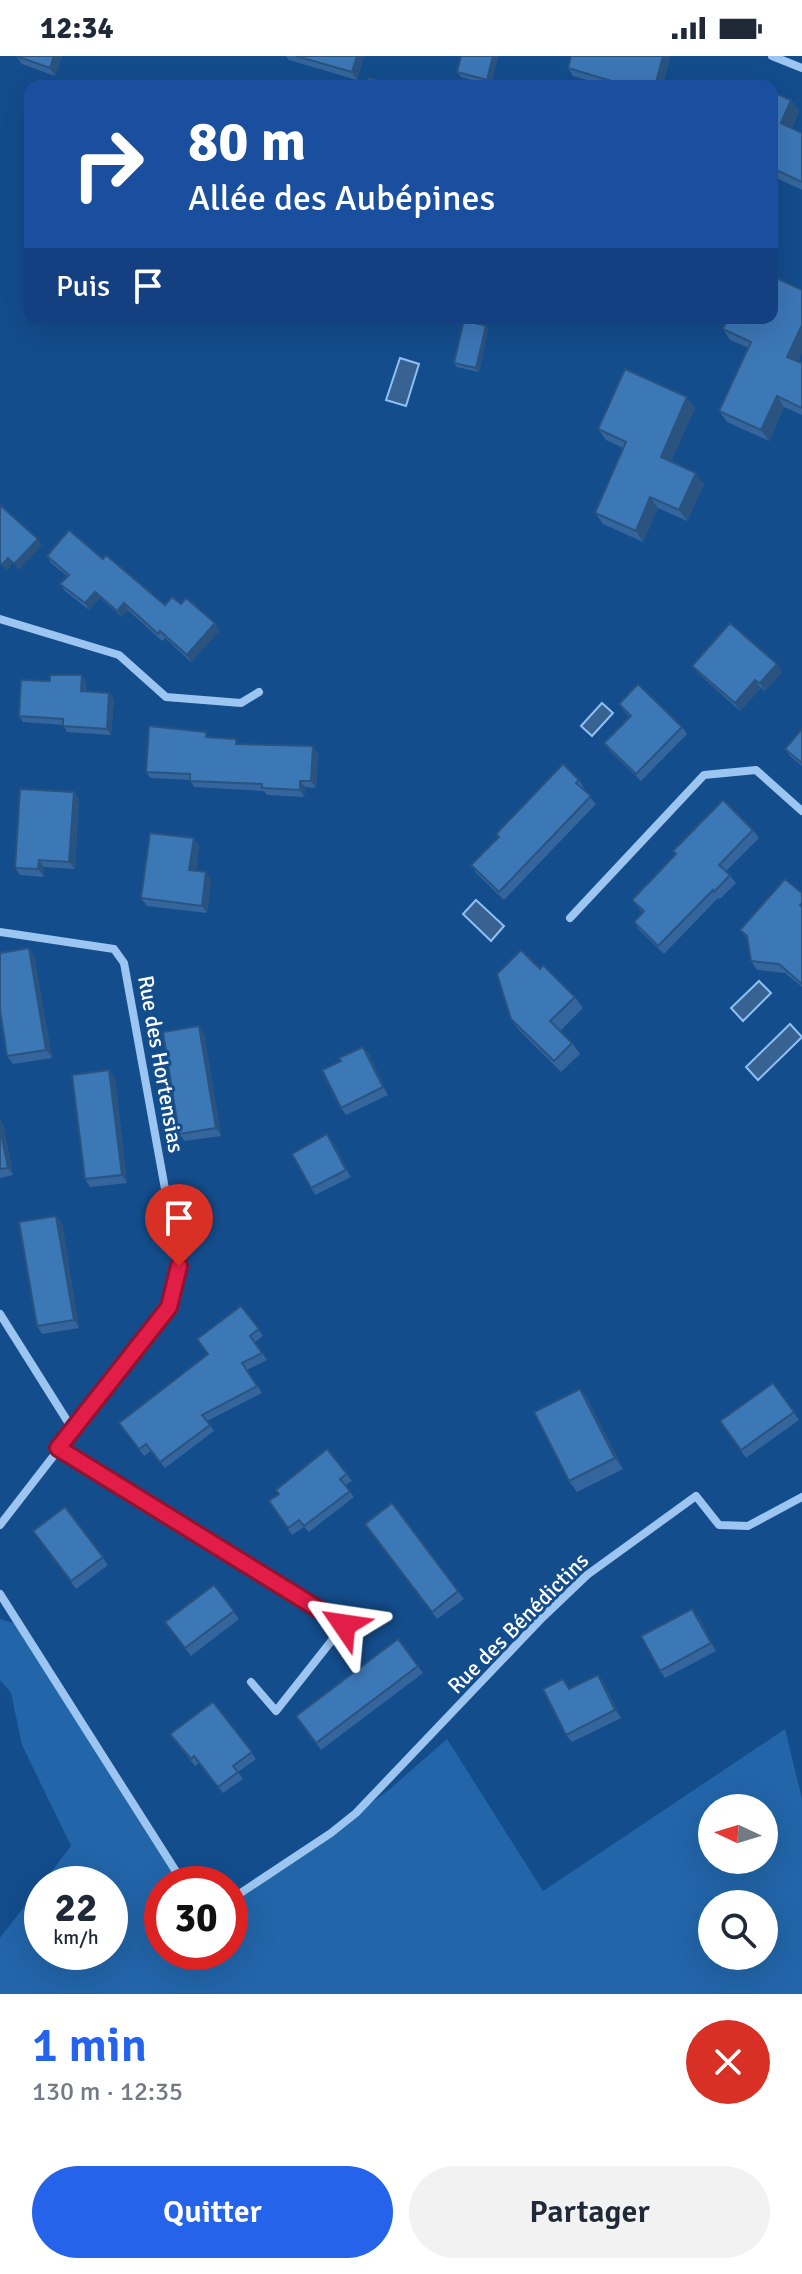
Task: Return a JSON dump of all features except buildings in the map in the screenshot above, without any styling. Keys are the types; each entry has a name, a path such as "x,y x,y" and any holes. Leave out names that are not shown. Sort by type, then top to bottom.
{"street":[{"path":"772,56 802,68"},
{"path":"0,619 119,655 166,697 241,703 259,692"},
{"path":"570,918 704,775 756,770 802,811"},
{"name":"Rue des Hortensias","path":"0,932 114,949 124,963 179,1266 169,1307 73,1430"},
{"path":"0,1314 73,1430 0,1525"},
{"path":"58,1448 344,1625 276,1711 251,1682"},
{"name":"Rue des Bénédictins","path":"248,1888 356,1813 587,1575 696,1496 719,1525 748,1526 802,1497"},
{"path":"0,1594 173,1866"}],"shaded area":[{"path":"400,358 419,364 406,406 386,400"},
{"path":"602,703 613,713 592,736 581,726"},
{"path":"476,900 504,926 491,941 463,914"},
{"path":"759,981 771,993 743,1021 731,1008"},
{"path":"790,1024 802,1037 758,1080 746,1067"},
{"path":"0,1619 20,1625 173,1866 144,1866 144,1970 248,1970 248,1888 390,1789 447,1739 543,1891 785,1729 802,1799 802,1994 0,1994 0,1938 24,1907 24,1970 128,1970 128,1866 56,1866 71,1846 22,1745 11,1693 0,1680"}],"route":[{"path":"179,1266 169,1307 58,1448 344,1625"}]}
